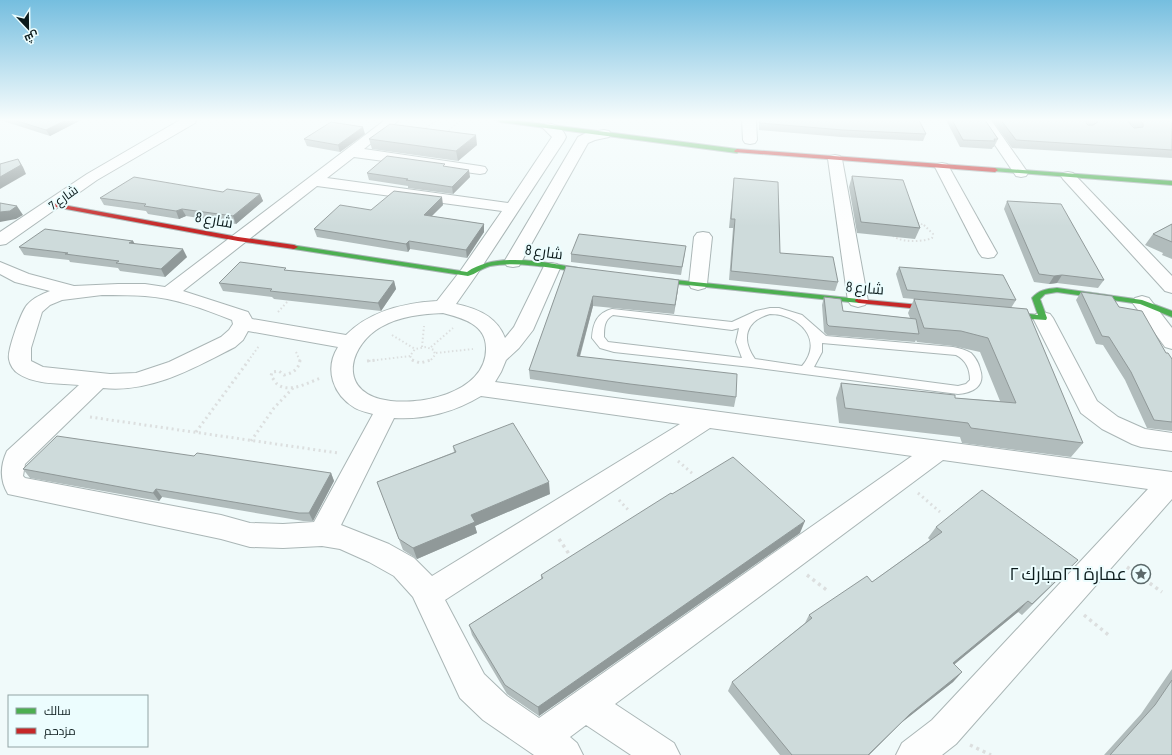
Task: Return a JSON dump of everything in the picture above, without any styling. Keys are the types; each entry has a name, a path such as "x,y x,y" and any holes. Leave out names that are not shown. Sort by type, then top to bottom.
{"street":[{"name":"شارع 7","path":"0,240 129,155"},
{"path":"169,293 347,155"},
{"path":"374,155 480,170"},
{"path":"443,307 468,274 547,155"},
{"path":"513,262 574,155"},
{"path":"785,155 942,167 1020,164"},
{"path":"1013,155 1020,164"},
{"path":"997,158 1068,176 1172,184"},
{"path":"835,159 858,301"},
{"path":"942,167 988,253"},
{"path":"1068,176 1172,287"},
{"path":"314,181 512,208"},
{"name":"شارع 8","path":"52,205 238,239 468,274 482,266 495,263 513,262 605,274"},
{"path":"698,284 703,237"},
{"path":"0,267 22,278 72,291 145,290 169,293 201,301 241,316 243,324 236,335 228,342 154,377 123,382 31,371 22,366 18,357 34,309 50,298 72,291"},
{"path":"497,351 512,343 523,330 551,268"},
{"name":"شارع 8","path":"636,277 781,294 951,309"},
{"path":"1172,314 1142,302 1057,290 1043,292 1036,298 1043,318 1089,407 1110,423 1142,438 1172,442"},
{"path":"1142,302 1172,342"},
{"path":"443,307 462,311 478,318 490,328 497,340 497,351 491,372 476,387 450,402 419,410 387,409 363,402 347,388 341,368 344,354 351,342 373,323 401,312 419,308 443,307"},
{"path":"989,313 1043,318"},
{"path":"243,324 268,337 351,342"},
{"path":"99,379 16,458 9,475 11,482 17,487 221,527 250,535 283,536 322,534 343,537 379,553 404,567 424,588 472,686 495,708 565,755"},
{"path":"476,387 1172,482"},
{"path":"322,534 387,409"},
{"path":"427,594 706,419"},
{"path":"540,738 940,450"},
{"path":"914,755 944,732 1172,482"},
{"path":"586,705 662,755"}],"lane":[{"path":"779,311 781,294"},
{"path":"751,363 744,352 741,340 742,330 748,322 761,312 779,311 798,317 814,335 818,347 815,360 805,370"},
{"path":"748,322 732,326 612,312 602,316 600,319 598,338 604,345 614,348 751,363 958,390 971,387 977,378 972,361 967,355 958,352 823,339 813,328 804,323"}],"path":[{"path":"906,220 908,226"},
{"path":"906,220 921,223 933,234 932,238 928,241 914,242 898,238 892,235 888,229 889,224 893,221 906,220"},
{"path":"888,229 895,230"},
{"path":"912,237 914,242"},
{"path":"251,441 274,408 294,387 341,368 410,356 415,349 431,347 470,314"},
{"path":"373,323 415,349"},
{"path":"259,346 268,337"},
{"path":"196,432 259,346 268,337"},
{"path":"431,347 436,353"},
{"path":"291,349 300,358 301,363 298,368 289,375 284,375 279,371 274,372 271,375 277,384 294,387"},
{"path":"436,353 497,351"},
{"path":"410,356 415,362 420,363 432,360 436,353"},
{"path":"64,413 362,457"},
{"path":"900,479 940,512"},
{"path":"1107,553 1162,592"},
{"path":"1065,600 1111,638"}],"building":[{"path":"387,156 445,164 443,166 469,170 452,187 367,173"},
{"path":"18,159 21,165 0,177 0,164"},
{"path":"852,176 903,180 920,228 861,222"},
{"path":"134,177 223,192 227,189 260,194 233,216 182,209 176,211 144,206 146,204 100,198"},
{"path":"734,178 778,182 780,253 833,257 838,282 731,271 735,219 731,219"},
{"path":"394,191 442,197 424,215 484,224 466,250 409,241 406,244 314,229 340,205 371,210"},
{"path":"1007,201 1061,204 1104,280 1039,274"},
{"path":"0,203 17,206 10,211 0,212"},
{"path":"1172,224 1172,242 1153,234"},
{"path":"45,229 133,241 129,243 183,249 161,269 116,263 119,261 65,254 68,253 19,247"},
{"path":"579,234 686,246 682,267 571,254"},
{"path":"240,262 286,268 284,270 394,281 378,303 270,291 272,289 219,283"},
{"path":"566,266 679,280 675,305 593,296 577,356 737,374 736,397 529,370"},
{"path":"899,267 1003,275 1016,300 907,290"},
{"path":"1081,292 1112,296 1119,307 1142,311 1166,353 1168,353 1172,359 1172,422 1154,420 1131,372 1109,337 1102,336"},
{"path":"824,297 841,299 843,311 916,319 919,334 829,326 827,324"},
{"path":"914,299 1027,309 1083,443 971,428 968,423 845,408 841,383 955,395 955,398 1016,403 988,338 961,331 924,328"},
{"path":"513,423 549,482 471,515 475,522 413,548 399,539 377,482 456,452 453,446"},
{"path":"57,436 194,456 197,453 331,473 309,513 299,513 156,489 153,493 23,469"},
{"path":"733,457 805,521 538,707 505,685 469,625 543,578 541,575 671,493 672,494"},
{"path":"982,490 1078,560 1032,604 1028,601 953,663 962,672 910,714 868,755 792,755 732,682 812,618 809,615 867,576 872,582 942,532 936,527"},
{"path":"1172,680 1172,755 1110,755 1155,705"}],"traffic: fast":[{"path":"995,170 1172,183"},
{"path":"294,247 468,274 481,266 505,262 537,264 595,273"},
{"path":"649,279 859,301"},
{"path":"1002,314 1043,318 1036,298 1043,292 1057,290 1142,302 1172,314"}],"traffic: jam":[{"path":"794,155 995,170"},
{"path":"52,205 238,239 294,247"},
{"path":"859,301 941,309"}],"place":[{"name":"عمارة ٢٦مبارك ٢","path":"1141,574"}]}
